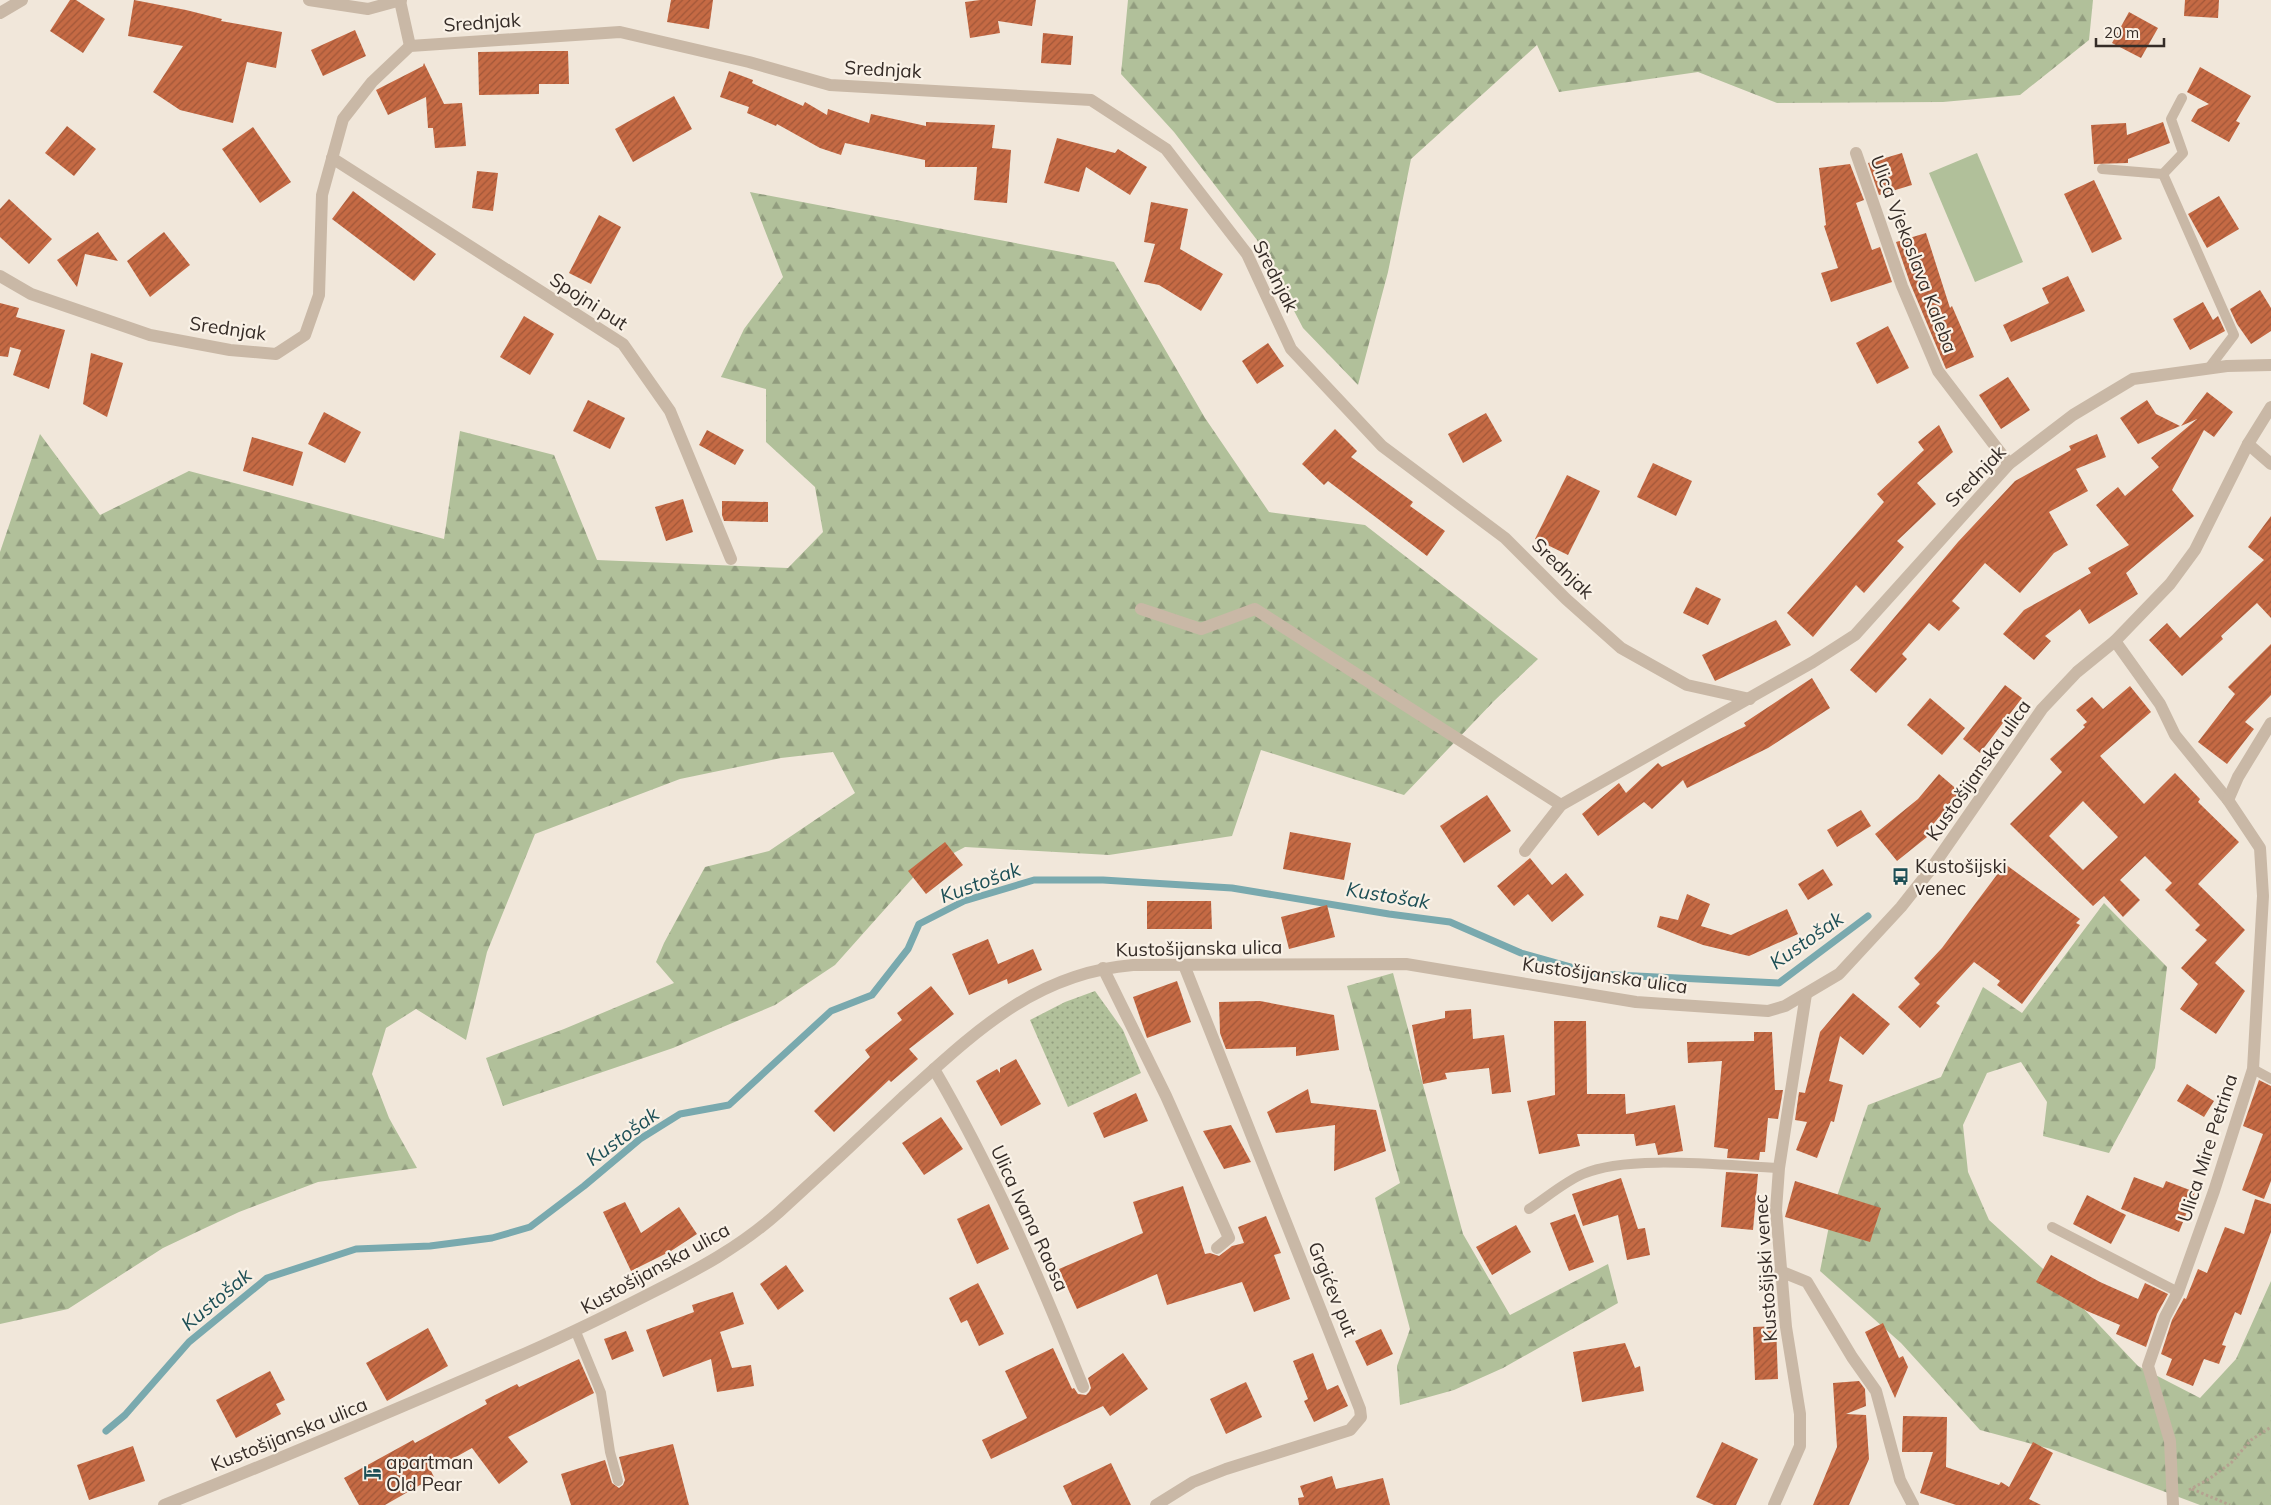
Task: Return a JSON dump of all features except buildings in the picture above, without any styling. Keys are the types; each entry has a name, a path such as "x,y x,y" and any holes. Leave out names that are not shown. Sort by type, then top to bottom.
{"street":[{"path":"0,12 22,0"},
{"path":"309,0 368,9 400,0 410,46"},
{"name":"Srednjak","path":"0,276 31,294 150,335 230,350 276,354 305,335 319,295 322,196 343,119 372,82 410,46 620,32 749,62 830,85 1091,100 1166,149 1247,254 1291,349 1382,446 1505,538 1620,648 1687,685 1750,699"},
{"name":"Ulica Vjekoslava Kaleba","path":"1856,153 1902,286 1938,371 2009,464"},
{"name":"Spojni put","path":"332,158 623,344 670,410 731,559"},
{"name":"Srednjak","path":"1525,851 1561,805 1750,699 1855,635 2009,464 2073,415 2133,379 2209,368 2271,365"},
{"name":"Kustošijanska ulica","path":"164,1505 350,1431 576,1332 712,1262 738,1246 776,1214 971,1036 1026,997 1072,976 1103,968 1133,965 1406,964 1636,1002 1768,1011 1785,1006 1839,974 1901,907 1931,869 2042,709 2077,672 2115,641 2170,584 2194,550 2248,444 2271,407"},
{"path":"2248,444 2271,464"},
{"path":"1140,609 1201,629 1255,609 1561,805"},
{"name":"Ulica Mire Petrina","path":"2115,641 2160,704 2175,735 2228,800 2260,848 2263,896 2253,1069 2214,1191 2178,1292 2166,1317 2148,1366 2170,1441 2173,1500"},
{"path":"2228,800 2238,777 2271,723"},
{"name":"Grgićev put","path":"1156,1505 1193,1482 1226,1469 1350,1430 1361,1417 1360,1410 1184,965"},
{"name":"Kustošijanska ulica","path":"1103,968 1166,1096 1228,1238 1217,1248"},
{"name":"Kustošijski venec","path":"1774,1505 1800,1446 1798,1390 1786,1327 1776,1210 1779,1168 1806,994"},
{"name":"Ulica Ivana Raosa","path":"934,1070 989,1172 1059,1327 1083,1387"},
{"path":"1780,1271 1807,1282 1876,1391 1900,1480 1913,1505"}],"lane":[{"path":"2163,174 2183,153 2171,119 2182,98"},
{"path":"2102,169 2163,174"},
{"path":"2163,174 2234,335 2209,368"},
{"path":"2253,1069 2271,1079"},
{"path":"1529,1209 1581,1174 1606,1166 1663,1163 1779,1168"},
{"path":"2052,1227 2178,1292"},
{"path":"576,1332 602,1393 610,1452 618,1481"}],"path":[{"path":"2173,1500 2209,1479 2231,1463 2251,1440 2271,1427"},
{"path":"2191,1488 2230,1505"}],"green space":[{"path":"1128,0 2093,0 2089,40 2020,95 1943,102 1777,103 1698,72 1559,92 1537,45 1411,159 1388,272 1358,385 1303,328 1257,240 1174,132 1121,74"},
{"path":"1977,153 2023,262 1975,282 1929,173"},
{"path":"750,192 1114,262 1205,418 1269,512 1365,525 1538,659 1494,701 1404,795 1261,750 1232,836 1109,855 965,847 918,872 835,965 775,1005 673,1048 503,1106 486,1058 564,1029 674,983 656,962 664,943 705,867 769,851 855,793 833,752 781,758 680,779 535,834 487,952 466,1040 416,1009 386,1028 372,1074 389,1118 417,1168 318,1182 239,1212 163,1248 68,1309 0,1324 0,552 40,434 100,515 189,471 444,539 460,431 554,455 597,560 788,568 823,532 815,487 766,442 766,389 721,377 744,329 783,277"},
{"path":"2104,903 2167,967 2155,1068 2109,1153 2043,1136 2047,1102 2021,1062 1987,1073 1963,1125 1968,1172 1989,1220 2062,1286 2138,1366 2200,1398 2236,1359 2271,1281 2271,1505 2200,1505 2051,1449 1980,1430 1901,1343 1820,1271 1832,1211 1868,1105 1941,1077 1983,987 2022,1013"},
{"path":"1393,973 1463,1234 1510,1315 1608,1264 1618,1303 1503,1368 1454,1390 1400,1405 1397,1366 1410,1329 1375,1198 1400,1183 1347,986"},
{"path":"1095,991 1123,1030 1141,1073 1068,1107 1030,1020 1065,1002"}],"waterway":[{"name":"Kustošak","path":"106,1431 125,1415 189,1342 267,1278 356,1249 430,1246 492,1238 530,1227 584,1186 640,1139 680,1114 729,1105 831,1011 872,995 908,949 919,924 964,901 1034,880 1103,880 1232,888 1450,922 1521,953 1596,974 1779,983 1868,916"}],"place":[{"name":"Kustošijski venec","path":"1901,877"},
{"name":"apartman Old Pear","path":"372,1473"}]}
